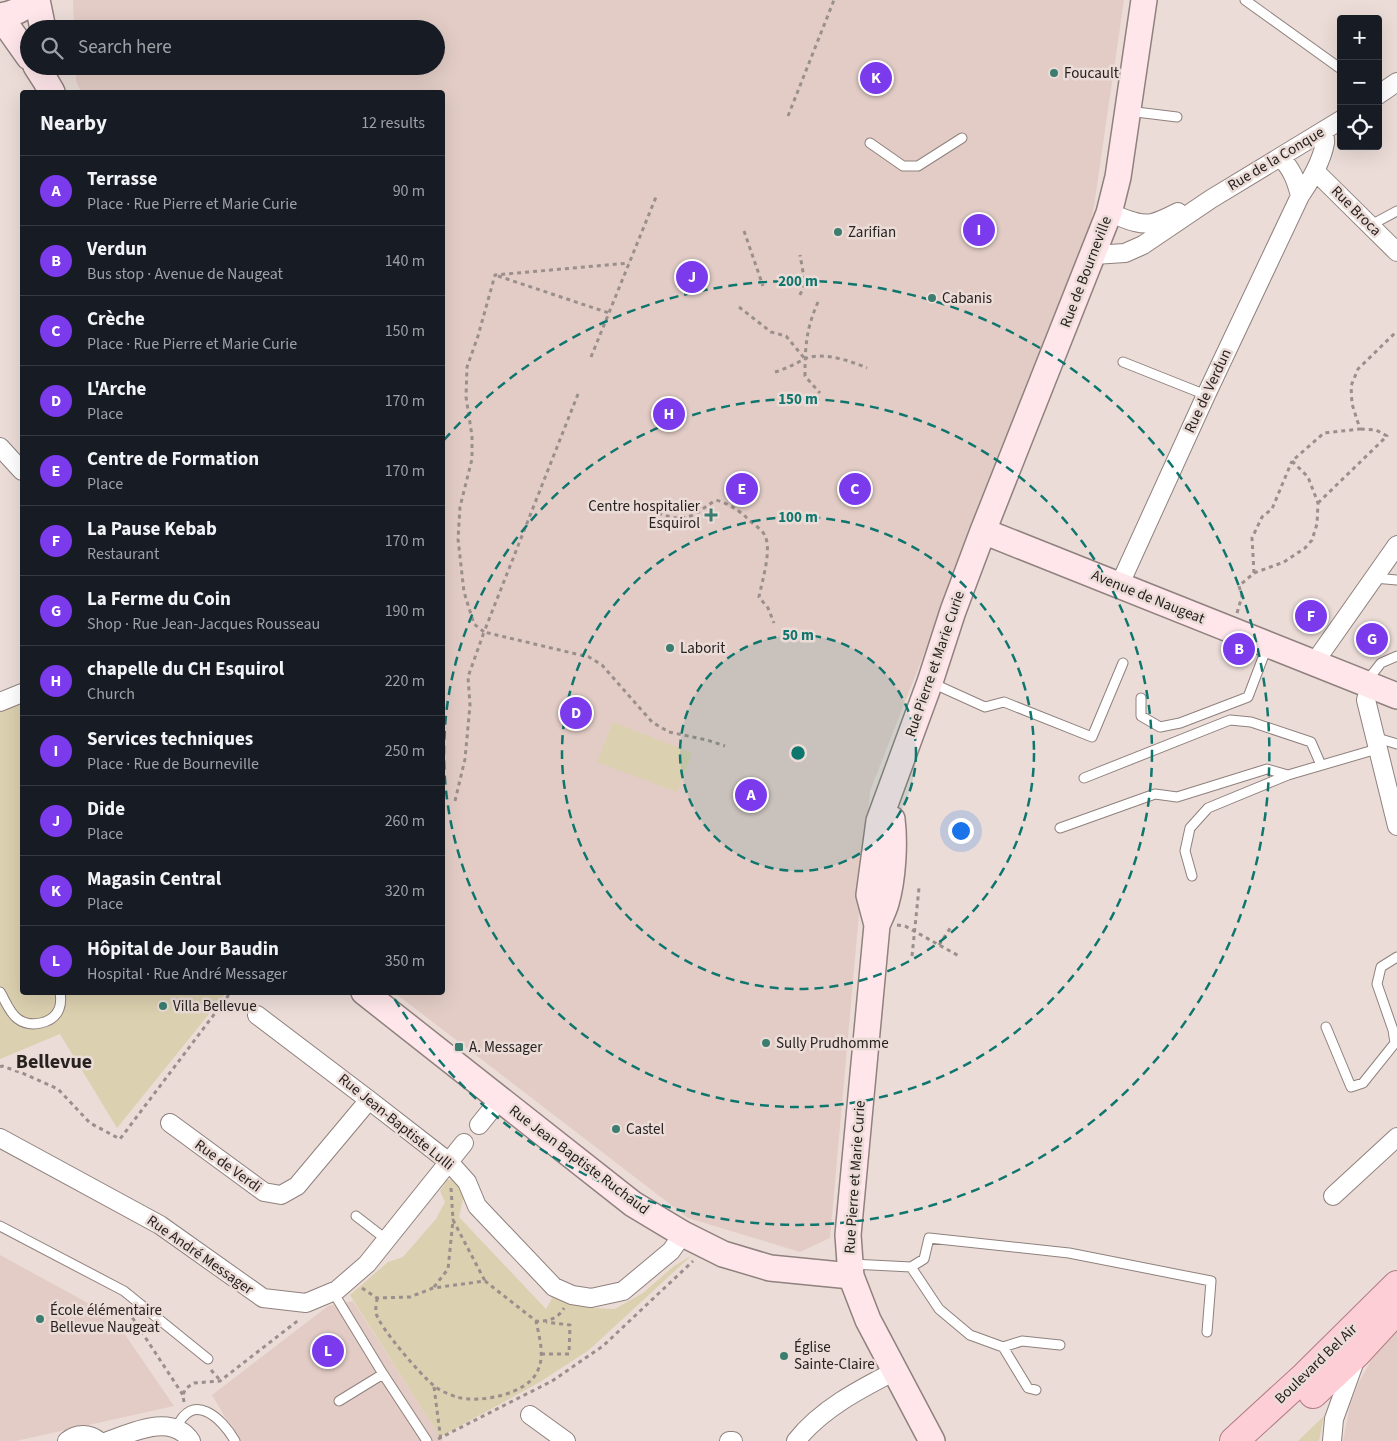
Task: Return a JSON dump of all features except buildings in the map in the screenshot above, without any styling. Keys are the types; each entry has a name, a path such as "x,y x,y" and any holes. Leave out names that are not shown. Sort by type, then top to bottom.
{"main road":[{"path":"20,44 0,16 14,14 35,0 41,20"},
{"name":"Rue de Bourneville","path":"983,531 1094,255 1109,213 1118,177 1144,0"},
{"name":"Avenue de Naugeat","path":"983,531 1397,696"},
{"name":"Rue Pierre et Marie Curie","path":"932,1441 868,1320 850,1270 848,1235 876,925 886,903 892,862 892,825 889,797 953,611 983,531"},
{"name":"Rue Jean Baptiste Ruchaud","path":"368,995 633,1204 682,1234 723,1254 770,1268 850,1270"},
{"name":"Boulevard Bel Air","path":"1234,1441 1306,1376 1397,1285"},
{"name":"Boulevard Bel Air","path":"1263,1441 1357,1353 1397,1310"}],"street":[{"path":"1382,92 1397,82"},
{"name":"Rue de la Conque","path":"1094,255 1125,253 1143,245 1211,199 1337,122"},
{"name":"Rue de Verdun","path":"1119,586 1206,395 1300,196 1309,184 1315,171 1326,141 1323,131"},
{"path":"1280,156 1289,165 1295,177 1300,196"},
{"name":"Rue Broca","path":"1315,171 1397,252"},
{"name":"Rue de la Conque","path":"1109,213 1136,222 1153,223 1211,199"},
{"path":"0,446 20,469"},
{"path":"1314,663 1397,545"},
{"path":"1367,685 1366,700 1376,743 1393,797 1397,826"},
{"path":"0,702 20,694"},
{"name":"Rue Jean-Baptiste Lulli","path":"257,1015 449,1162 467,1182 478,1206 554,1287 572,1295 590,1298 623,1291 671,1251 682,1234"},
{"path":"479,1125 493,1105 500,1099"},
{"name":"Rue de Verdi","path":"170,1123 264,1192 281,1195 297,1186 369,1100"},
{"path":"1333,1196 1397,1137"},
{"name":"Rue André Messager","path":"0,1138 160,1225 262,1298 306,1302 333,1292 350,1280 367,1264 464,1143"},
{"path":"1332,1441 1334,1419 1357,1353"},
{"path":"796,1441 832,1408 895,1370"},
{"path":"530,1415 566,1441"},
{"path":"108,1441 132,1432 162,1426 169,1426 184,1432 191,1441"},
{"path":"67,1441 79,1435 87,1435 98,1441"}],"lane":[{"path":"1245,0 1337,66"},
{"path":"1128,112 1177,117"},
{"path":"870,143 903,166 918,166 962,138"},
{"path":"1371,226 1397,211"},
{"path":"1123,362 1206,395"},
{"path":"1374,578 1397,580"},
{"path":"1141,698 1141,716 1160,727 1180,723 1248,697 1268,645"},
{"path":"1367,685 1381,663 1397,656"},
{"path":"930,682 985,707 1004,702 1092,737 1123,663"},
{"path":"1084,778 1230,720 1251,722 1310,742 1320,766"},
{"path":"1192,876 1185,851 1190,828 1208,808 1288,775 1320,766 1376,743 1397,744"},
{"path":"1060,828 1155,794 1177,797 1267,769 1288,775"},
{"path":"1326,1026 1351,1087 1363,1083 1395,1043 1393,1030 1377,984 1381,967 1397,957"},
{"path":"0,992 16,1018 29,1024 39,1024 54,1015 59,1010 60,995"},
{"path":"356,1216 387,1240"},
{"path":"0,1226 124,1291 208,1359"},
{"path":"850,1270 911,1267 924,1259 929,1238 1069,1254 1211,1280 1207,1332"},
{"path":"911,1267 940,1309 970,1335 1003,1347 1028,1388 1036,1390"},
{"path":"333,1292 383,1374 428,1441"},
{"path":"1003,1347 1022,1340 1060,1346"},
{"path":"339,1401 383,1374"},
{"path":"176,1428 186,1413 197,1410 204,1411 222,1421 236,1441"}],"path":[{"path":"788,116 834,0"},
{"path":"591,356 656,197"},
{"path":"744,231 763,286"},
{"path":"800,255 805,283 800,294"},
{"path":"495,275 629,263"},
{"path":"495,275 609,313"},
{"path":"495,275 467,367 466,397 472,436 472,459 460,506 458,539 464,592 474,624 484,632 589,657 602,665 652,722 668,732 707,740 725,746"},
{"path":"818,302 810,320 806,340 805,376 820,393"},
{"path":"739,307 771,332 786,336 805,360"},
{"path":"1360,429 1352,404 1351,386 1358,369 1397,331"},
{"path":"775,372 808,358 830,357 850,361 867,368"},
{"path":"454,801 466,759 470,705 468,677 578,394"},
{"path":"1254,573 1252,538 1262,517 1272,509 1292,461 1324,432 1360,429 1376,430 1387,436 1318,503"},
{"path":"1232,631 1242,596 1239,586 1254,573 1284,562 1305,548 1312,540 1317,524 1318,503 1308,477 1292,461"},
{"path":"658,513 673,519 688,518 716,500 728,504 742,513 765,535 768,556 759,597 768,608 774,623"},
{"path":"912,956 919,888"},
{"path":"876,925 905,926 959,956"},
{"path":"939,945 951,927"},
{"path":"0,1067 22,1072 58,1089 90,1123 120,1139 229,995"},
{"path":"433,1288 448,1269 453,1220 485,1281 536,1321 570,1324 569,1354 541,1354"},
{"path":"434,1441 440,1440 552,1381 603,1346 708,1246"},
{"path":"350,1280 377,1298 410,1297 433,1288 485,1281"},
{"path":"124,1291 123,1304 183,1396 186,1413"},
{"path":"546,1322 561,1314 572,1295"},
{"path":"377,1298 376,1314 389,1336 434,1386 456,1398 479,1400 496,1398 515,1390 532,1379 538,1370 541,1354 536,1321"},
{"path":"183,1396 185,1389 194,1383 220,1381 303,1316 306,1302"},
{"path":"434,1386 440,1440"}],"shaded area":[{"name":"Centre hospitalier Esquirol","path":"73,0 1124,0 1094,206 1087,239 870,791 830,1238 800,1252 688,1218 398,995 445,995 445,90 80,90 76,81 76,75 445,75 445,20 74,20"},
{"path":"20,702 20,995 224,995 117,1128 60,1034 0,1059 0,709"},
{"path":"613,722 692,753 677,792 597,762"},
{"path":"455,1179 464,1194 459,1217 546,1309 554,1295 595,1308 615,1309 643,1293 674,1266 691,1256 589,1350 540,1382 440,1437 350,1295 388,1262 403,1257 436,1219 445,1202 440,1191 447,1180"},
{"path":"0,1255 97,1308 115,1320 174,1406 16,1441 0,1441"},
{"path":"353,1301 443,1441 239,1441 212,1395 328,1306"},
{"path":"1397,1331 1397,1441 1343,1441 1350,1405 1359,1382 1372,1359"},
{"path":"1324,1416 1319,1441 1298,1441"}],"place":[{"name":"Foucault","path":"1054,73"},
{"name":"Magasin Central","path":"876,78"},
{"name":"Services techniques","path":"979,230"},
{"name":"Zarifian","path":"838,232"},
{"name":"Dide","path":"692,277"},
{"name":"Cabanis","path":"932,298"},
{"name":"chapelle du CH Esquirol","path":"669,414"},
{"name":"Centre de Formation","path":"742,489"},
{"name":"Crèche","path":"855,489"},
{"name":"Centre hospitalier Esquirol","path":"711,515"},
{"name":"La Pause Kebab","path":"1311,616"},
{"name":"La Ferme du Coin","path":"1372,639"},
{"name":"Laborit","path":"670,648"},
{"name":"Verdun","path":"1239,649"},
{"name":"L'Arche","path":"576,713"},
{"name":"Terrasse","path":"751,795"},
{"name":"Villa Bellevue","path":"163,1006"},
{"name":"Sully Prudhomme","path":"766,1043"},
{"name":"A. Messager","path":"459,1047"},
{"name":"Castel","path":"616,1129"},
{"name":"École élémentaire Bellevue Naugeat","path":"40,1319"},
{"name":"Hôpital de Jour Baudin","path":"328,1351"},
{"name":"Église Sainte-Claire","path":"784,1356"}],"district":[{"name":"Bellevue","path":"54,1062"}]}
